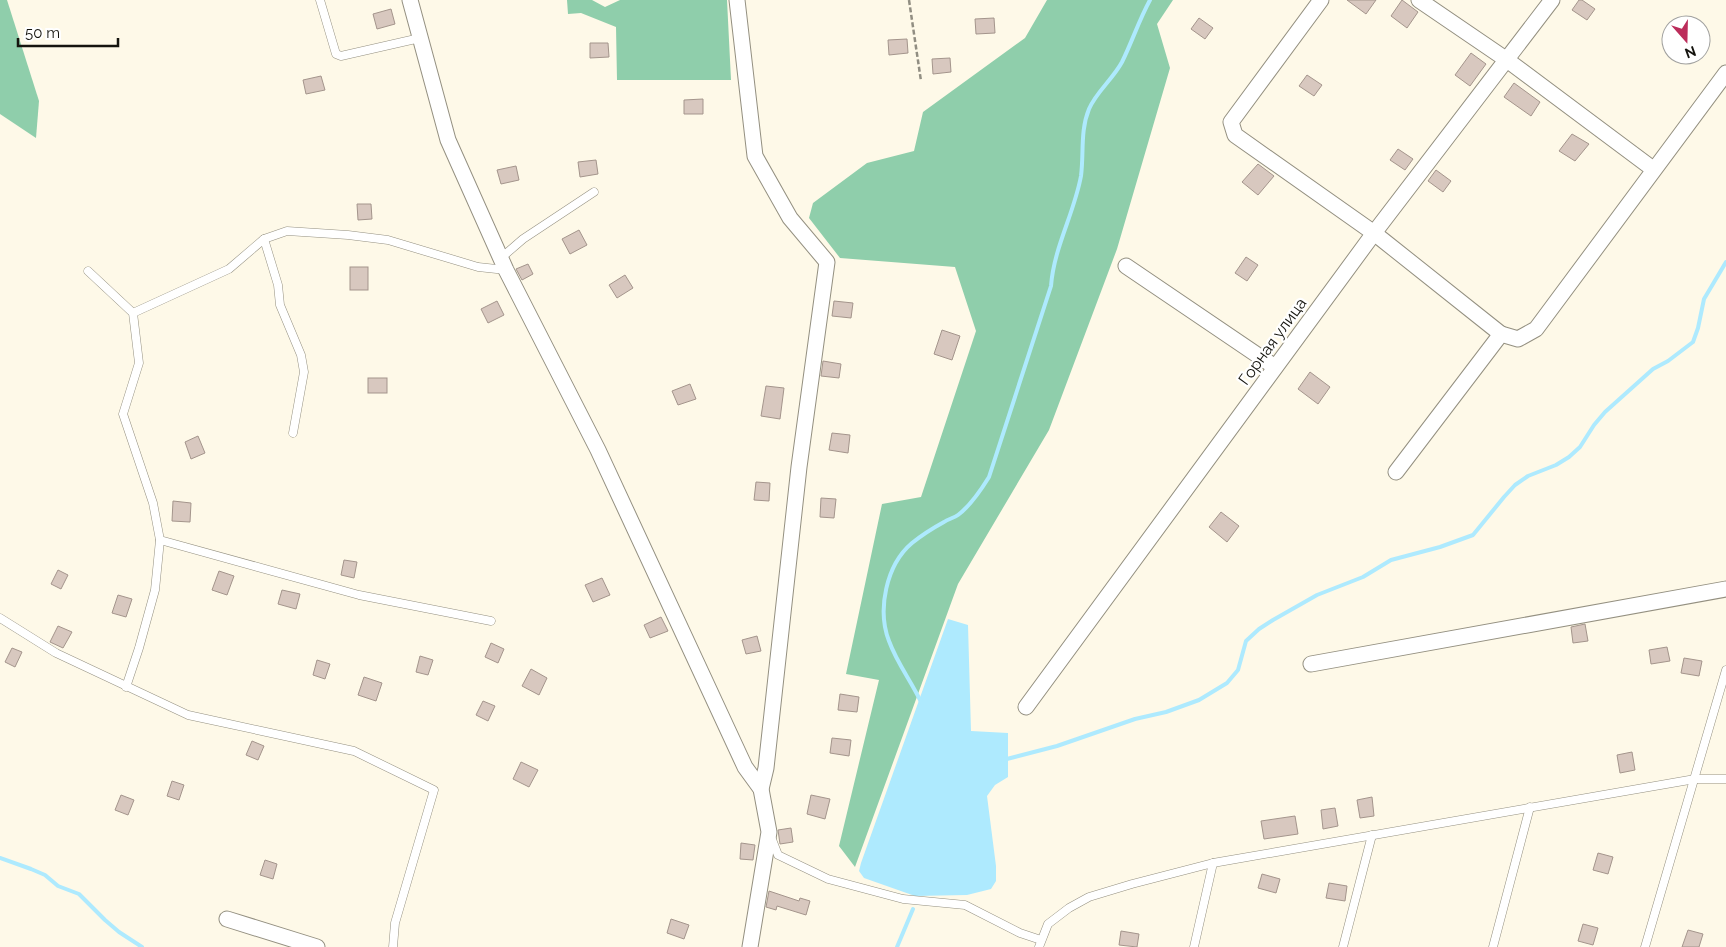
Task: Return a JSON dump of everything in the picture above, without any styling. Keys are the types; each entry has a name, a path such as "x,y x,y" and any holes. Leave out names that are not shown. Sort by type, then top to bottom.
{"street":[{"path":"410,0 448,140 503,264 598,450 745,767 761,789"},
{"path":"737,0 755,156 790,218 827,262 799,467 766,768 761,789 769,832 750,947"},
{"path":"1320,0 1231,122 1235,135 1374,233 1501,334 1518,338 1536,330 1726,73"},
{"path":"1419,0 1507,60 1654,169"},
{"name":"Горная улица","path":"1026,707 1374,233 1552,0"},
{"path":"1126,266 1275,367"},
{"path":"1396,472 1501,334"},
{"path":"1311,664 1726,589"},
{"path":"227,919 317,947"}],"lane":[{"path":"320,0 336,54 341,56 420,38"},
{"path":"133,312 229,269 264,239 287,231 388,240 478,267 503,264 523,239 594,192"},
{"path":"264,239 278,285 280,305 301,355 304,372 293,433"},
{"path":"88,272 133,312 139,363 123,414 153,503 160,540 155,590 140,648 126,687"},
{"path":"160,540 359,595 491,621"},
{"path":"0,618 56,653 188,715 354,751 434,790 395,923 393,947"},
{"path":"1645,947 1726,670"},
{"path":"769,832 778,855 828,879 903,900 964,905 1040,944 1048,924 1069,908 1089,897 1213,863 1695,779 1726,779"},
{"path":"1493,947 1530,807"},
{"path":"1343,947 1372,835"},
{"path":"1194,947 1213,863"}],"path":[{"path":"910,0 921,81"}],"green space":[{"path":"0,0 7,0 39,101 36,138 0,114"},
{"path":"567,0 592,0 605,7 620,0 727,0 731,80 617,80 616,27 581,13 568,14"},
{"path":"1047,0 1173,0 1157,24 1170,68 1117,249 1049,430 958,584 855,867 839,846 879,680 846,674 882,504 921,497 976,331 955,267 840,258 809,218 813,203 867,163 914,151 923,112 1025,38"}],"water":[{"path":"948,619 968,625 971,731 1008,733 1008,777 995,785 987,796 996,866 996,881 991,889 967,895 915,896 864,878 859,871"}],"building":[{"path":"1347,0 1376,0 1366,14"},
{"path":"1402,0 1418,12 1407,28 1391,16"},
{"path":"1579,0 1595,9 1587,20 1572,10"},
{"path":"391,9 395,24 377,29 373,14"},
{"path":"994,18 995,33 976,34 975,19"},
{"path":"1199,18 1213,28 1205,39 1191,29"},
{"path":"907,39 908,53 889,55 888,40"},
{"path":"590,43 608,43 609,57 590,58"},
{"path":"1471,53 1486,64 1470,86 1455,75"},
{"path":"950,58 951,72 933,74 932,59"},
{"path":"1307,75 1322,85 1314,96 1299,86"},
{"path":"321,76 325,90 306,94 303,80"},
{"path":"1514,83 1540,102 1531,116 1504,97"},
{"path":"703,99 703,114 684,114 684,100"},
{"path":"1572,134 1589,144 1575,161 1559,151"},
{"path":"1398,149 1413,159 1405,170 1390,160"},
{"path":"596,160 598,174 580,177 578,162"},
{"path":"1258,164 1274,176 1258,195 1242,182"},
{"path":"516,166 519,180 501,184 497,170"},
{"path":"1436,170 1451,181 1443,192 1428,181"},
{"path":"357,204 371,204 372,219 358,220"},
{"path":"579,230 587,245 570,254 562,239"},
{"path":"1246,257 1258,265 1247,281 1235,273"},
{"path":"528,264 533,274 522,280 516,269"},
{"path":"350,267 368,267 368,290 350,290"},
{"path":"625,275 633,288 617,298 609,285"},
{"path":"497,301 504,315 488,323 481,309"},
{"path":"834,301 853,303 851,318 832,316"},
{"path":"942,330 960,336 952,360 934,354"},
{"path":"823,361 841,364 839,378 821,376"},
{"path":"1310,372 1330,387 1318,404 1298,389"},
{"path":"368,378 387,378 387,393 368,393"},
{"path":"690,384 696,399 678,405 672,391"},
{"path":"766,386 784,388 780,419 761,416"},
{"path":"832,433 850,435 848,453 829,450"},
{"path":"198,436 205,453 191,459 185,442"},
{"path":"756,482 770,483 769,501 754,500"},
{"path":"821,498 836,499 834,518 820,517"},
{"path":"173,501 191,503 190,522 172,521"},
{"path":"1221,512 1239,526 1227,542 1209,527"},
{"path":"344,560 357,562 354,578 341,575"},
{"path":"58,570 68,575 61,589 51,584"},
{"path":"219,571 234,576 227,595 212,590"},
{"path":"602,578 610,595 593,602 585,585"},
{"path":"282,590 300,594 296,609 278,604"},
{"path":"118,595 132,599 126,617 112,613"},
{"path":"661,617 668,631 650,638 644,625"},
{"path":"1585,624 1588,641 1573,643 1571,627"},
{"path":"58,626 72,632 63,648 50,642"},
{"path":"757,636 761,651 746,654 742,640"},
{"path":"491,643 504,649 498,663 485,657"},
{"path":"1667,647 1670,661 1651,664 1649,650"},
{"path":"12,648 22,652 15,667 5,662"},
{"path":"420,656 433,660 428,675 416,672"},
{"path":"1684,658 1702,661 1699,676 1681,673"},
{"path":"317,660 330,664 325,679 313,675"},
{"path":"531,669 547,678 539,695 522,686"},
{"path":"364,677 382,683 376,701 358,695"},
{"path":"840,694 859,697 857,712 838,710"},
{"path":"483,701 495,706 488,721 476,715"},
{"path":"832,738 851,740 849,756 830,753"},
{"path":"252,741 264,746 258,760 246,755"},
{"path":"1632,752 1635,770 1620,773 1617,755"},
{"path":"521,762 538,770 529,787 513,779"},
{"path":"172,781 184,785 179,800 167,796"},
{"path":"121,795 134,800 128,815 115,810"},
{"path":"811,795 830,799 825,819 807,814"},
{"path":"1372,797 1374,816 1360,818 1357,800"},
{"path":"1335,808 1338,826 1323,829 1321,810"},
{"path":"1295,816 1298,834 1264,839 1261,821"},
{"path":"791,828 793,842 780,844 778,830"},
{"path":"741,843 755,845 753,860 740,859"},
{"path":"1598,853 1613,857 1608,874 1593,870"},
{"path":"265,860 277,864 273,879 260,875"},
{"path":"1262,874 1280,879 1276,893 1258,888"},
{"path":"1329,883 1347,886 1345,901 1326,898"},
{"path":"769,891 799,901 800,898 810,901 806,915 777,906 776,910 766,907"},
{"path":"671,919 689,925 684,939 667,933"},
{"path":"1583,924 1598,928 1593,945 1578,941"},
{"path":"1688,930 1703,934 1699,947 1682,947"},
{"path":"1121,931 1139,934 1137,947 1119,945"}],"waterway":[{"path":"921,702 896,657 885,629 884,602 890,576 903,552 932,529 962,511 975,498 989,477 1051,286 1056,258 1078,190 1086,117 1092,103 1122,62 1150,0"},
{"path":"1003,760 1057,746 1135,719 1166,712 1199,700 1227,683 1238,670 1246,641 1273,620 1317,595 1363,577 1391,560 1440,547 1473,535 1515,485 1528,476 1556,465 1569,457 1580,447 1605,412 1653,369 1668,361 1693,342 1704,299 1726,262"},
{"path":"0,858 45,875 58,886 79,894 119,932 142,947"},
{"path":"897,947 913,909"}]}
